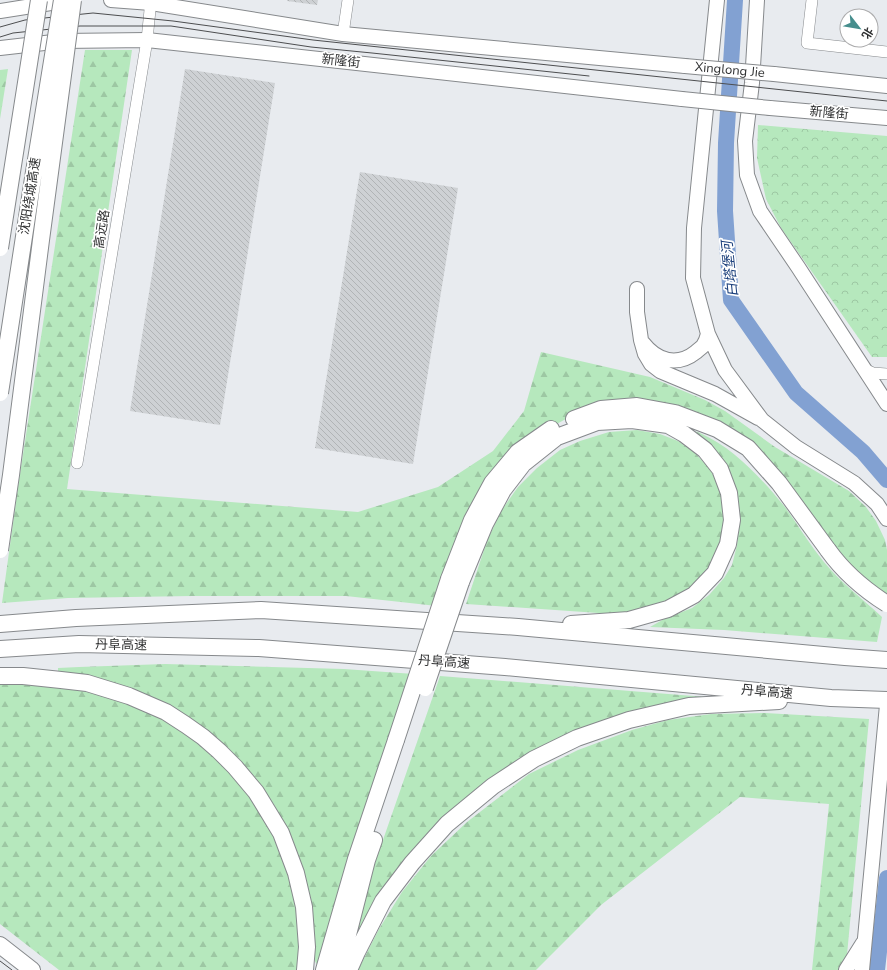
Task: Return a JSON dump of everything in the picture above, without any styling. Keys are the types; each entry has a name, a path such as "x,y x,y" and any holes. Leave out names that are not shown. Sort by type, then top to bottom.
{"highway":[{"path":"0,179 34,0"},
{"path":"0,248 39,0"},
{"name":"沈阳绕城高速","path":"0,393 62,0"},
{"path":"0,550 73,0"},
{"path":"339,970 367,860 402,741 455,581 472,520 492,483 518,452 559,424 601,409 637,406 675,413 718,429 748,448 779,483 838,564 887,604"},
{"path":"455,581 503,490 522,464 557,437 598,422 632,420 668,425 684,434 705,450 720,469 729,493 732,520 728,544 715,573 694,595 668,609 629,620 518,626"},
{"path":"0,624 76,618 261,610 518,626 887,660"},
{"name":"丹阜高速","path":"0,649 79,644 259,648 505,667 836,698 887,700"},
{"path":"0,676 30,677 87,684 129,696 166,712 186,724 224,756 256,792 281,833 296,873 304,907 307,947 305,970"},
{"path":"349,970 383,901 412,863 447,824 493,786 534,759 577,738 629,720 689,706 836,698"},
{"path":"324,970 356,859 402,741"},
{"path":"0,945 32,970"}],"main road":[{"path":"0,11 70,0"},
{"path":"111,0 151,1 343,34"},
{"path":"717,0 694,228 693,278 708,334 725,370 762,420"},
{"path":"757,0 752,83 745,141 747,175 760,211 798,266 887,404"},
{"name":"Xinglong Jie","path":"343,34 887,86"},
{"name":"新隆街","path":"0,48 62,41 147,40 682,99 887,118"},
{"path":"637,289 637,312 640,340 644,354 650,364 660,371 715,394 762,420 796,447 854,483 877,504 887,519"},
{"path":"640,340 649,351 660,358 673,361 689,358 703,347 708,334"},
{"path":"862,970 887,705"},
{"path":"846,970 864,941"}],"street":[{"path":"343,34 348,0"},
{"path":"812,0 807,43 887,52"},
{"name":"高远路","path":"77,463 147,40 151,1"},
{"path":"864,369 873,373 887,374"}],"green space":[{"path":"85,50 132,50 67,489 358,512 438,487 493,451 524,411 541,352 650,377 705,400 725,411 775,447 849,491 866,507 876,521 885,540 887,550 887,602 854,572 727,429 587,412 564,420 544,431 437,606 346,596 68,598 2,603 18,487"},
{"path":"8,69 0,119 0,70"},
{"path":"758,125 887,136 887,357 872,357 781,228 766,199 757,158"},
{"path":"637,430 660,434 678,441 695,453 710,469 726,504 726,523 717,559 684,596 637,612 613,614 466,604 487,541 501,511 518,487 537,468 560,450 580,441 609,432"},
{"path":"686,430 700,433 724,447 747,465 767,486 785,507 814,549 830,569 882,617 877,642 724,630 650,627 664,619 692,608 709,595 724,578 732,565 737,545 739,526 738,505"},
{"path":"165,664 344,669 414,674 318,967 314,959 289,836 275,806 253,775 221,747 106,681 58,671 58,668"},
{"path":"440,676 706,697 633,714 471,799 353,943 350,942 376,860"},
{"path":"0,683 32,684 99,693 133,703 182,729 228,767 262,810 284,857 299,914 300,970 59,970 0,924"},
{"path":"765,713 869,719 847,955 838,970 812,970 829,804 740,797 601,905 536,970 358,970 379,929 402,892 431,856 467,822 529,774 578,750 632,730 668,720 711,714"}],"building":[{"path":"287,0 318,0 317,5"},
{"path":"185,69 275,83 220,425 130,411"},
{"path":"360,172 458,188 413,464 315,448"}],"waterway":[{"name":"白塔堡河","path":"735,0 726,143 725,211 731,300 796,393 863,452 887,480"},
{"name":"白塔堡河","path":"877,970 887,878"}],"tram line":[{"path":"0,27 25,20 93,13 173,21 313,40 887,101"},
{"path":"0,37 13,33 80,26 171,26 311,47 589,76"},
{"path":"0,961 12,970"}]}
